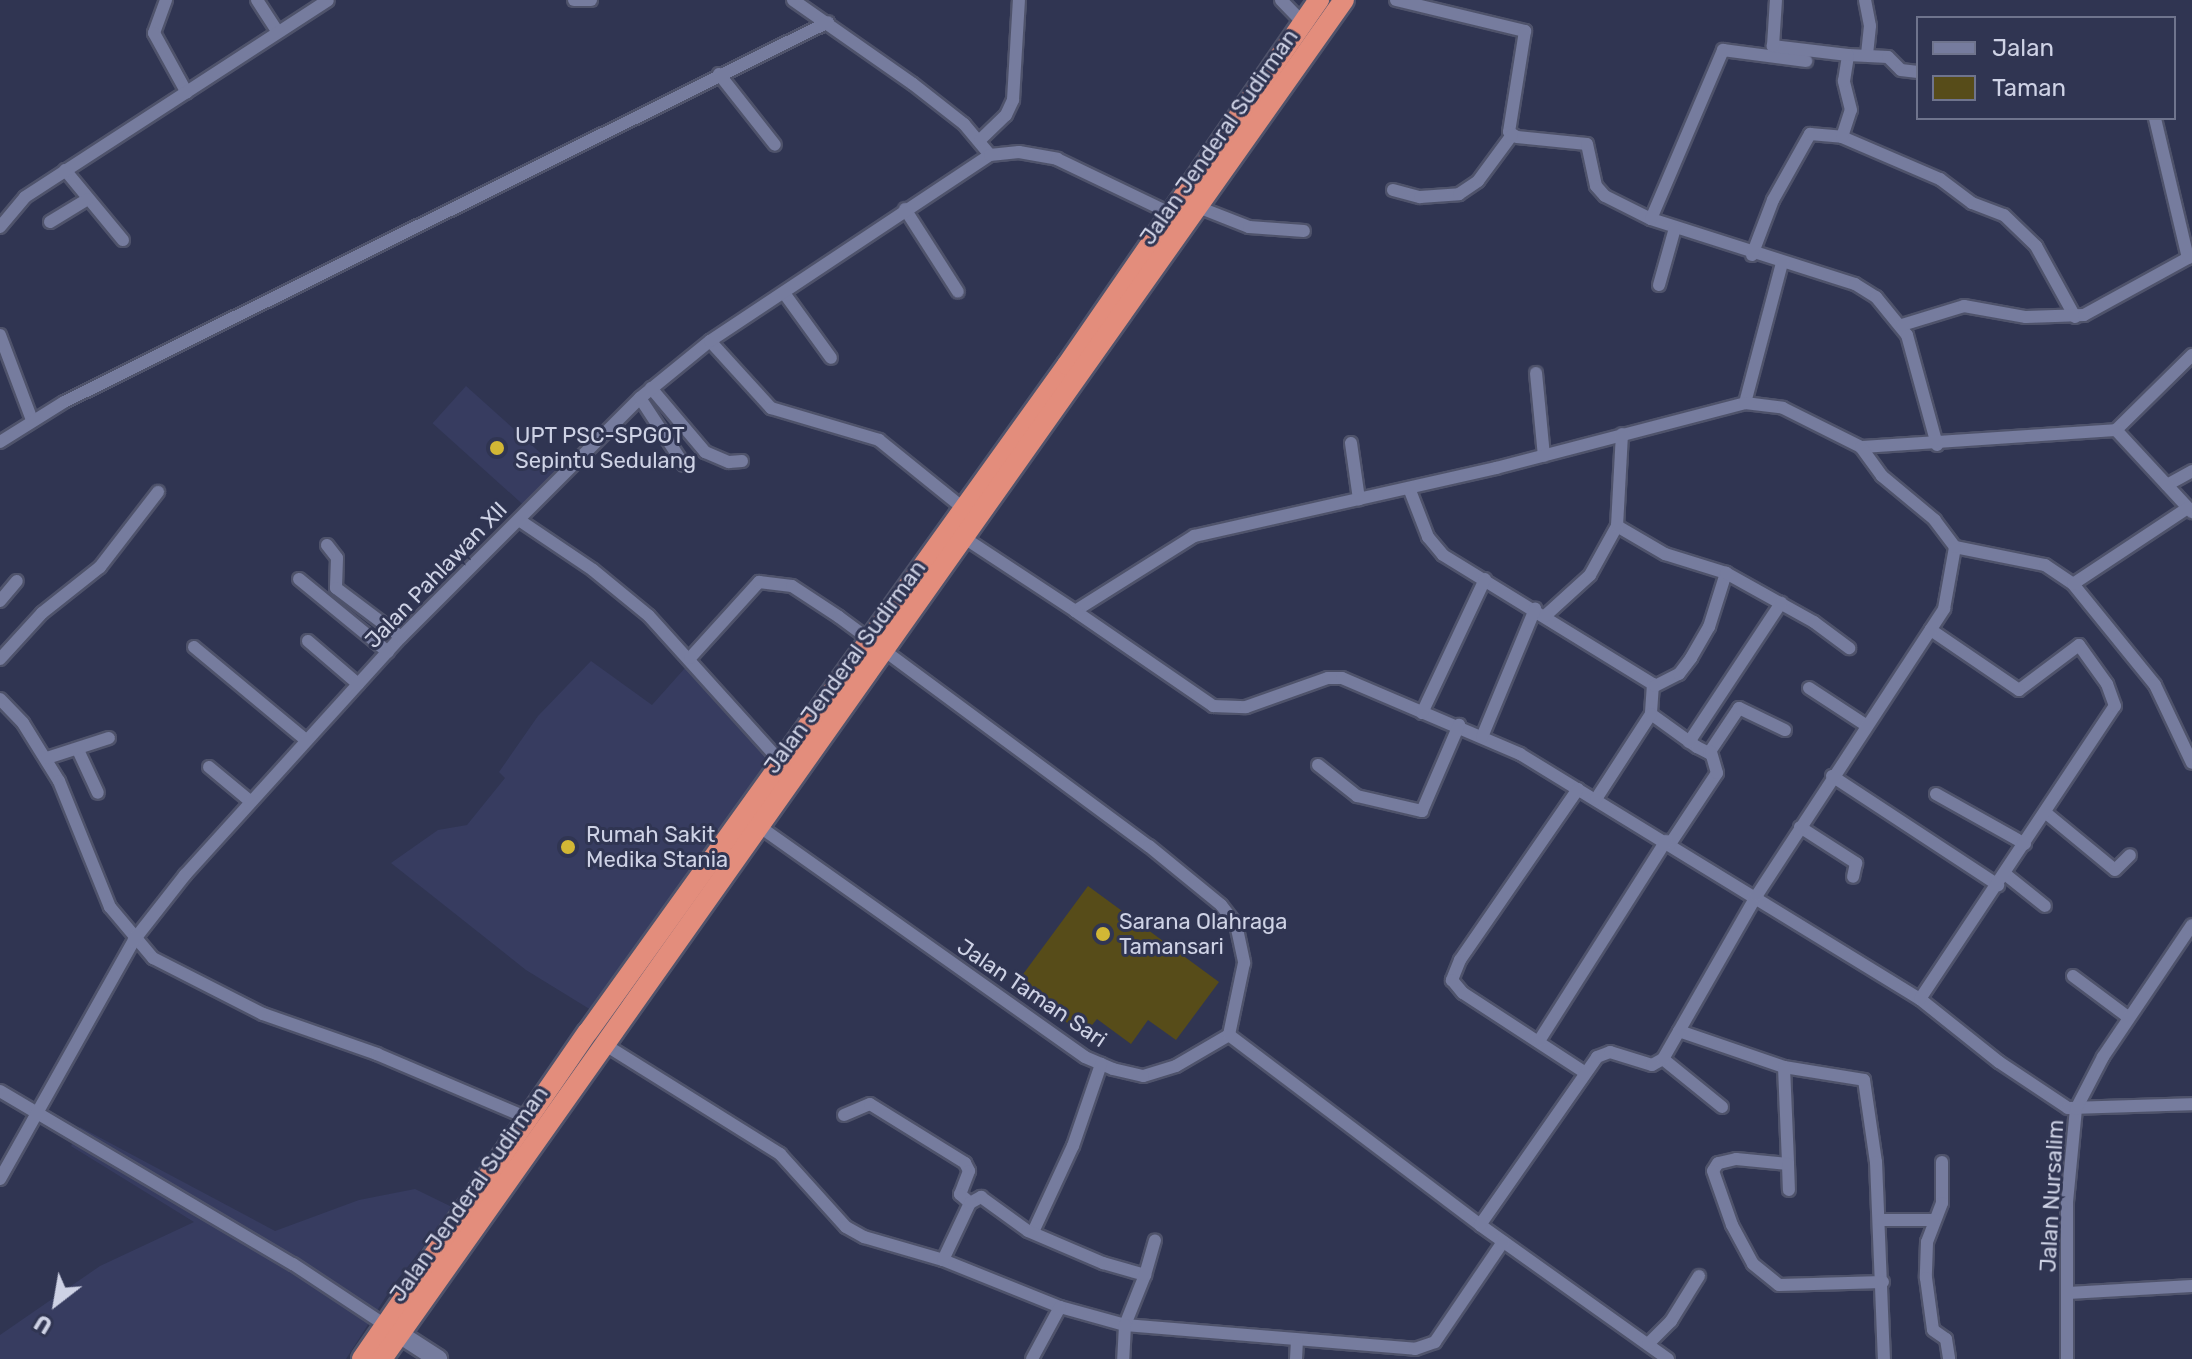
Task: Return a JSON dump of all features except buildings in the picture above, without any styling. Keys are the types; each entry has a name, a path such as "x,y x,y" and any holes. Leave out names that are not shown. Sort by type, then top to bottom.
{"highway":[{"name":"Jalan Jenderal Sudirman","path":"382,1359 392,1330 528,1118 782,763 966,539 1198,207 1319,0"},
{"name":"Jalan Jenderal Sudirman","path":"362,1359 392,1330 760,827 963,508 1172,214 1344,0"}],"main road":[{"path":"392,1330 438,1359"}],"street":[{"path":"166,0 154,34 187,93"},
{"path":"257,0 278,32"},
{"path":"0,227 15,205 65,170 328,0"},
{"path":"574,0 591,0"},
{"path":"793,0 828,22 980,140 990,155 1044,155 1172,214"},
{"path":"980,140 1006,115 1013,100 1019,0"},
{"path":"1281,0 1303,23"},
{"path":"1396,0 1515,26 1526,33 1507,122 1512,135"},
{"path":"1772,51 1776,0"},
{"path":"1865,0 1870,26 1867,54"},
{"path":"0,442 32,420 828,22"},
{"path":"1651,219 1720,54 1728,49 1867,54 1888,57 1901,70 1916,72"},
{"path":"1772,51 1806,61"},
{"path":"1842,137 1851,110 1844,81 1848,55"},
{"path":"719,74 775,145"},
{"path":"1902,325 1964,306 2026,317 2075,317 2189,256 2155,120"},
{"path":"1752,255 1773,200 1811,133 1842,137 1940,179 1972,203 2004,215 2036,246 2075,317"},
{"path":"1393,190 1420,197 1459,194 1478,181 1512,135"},
{"path":"1512,135 1587,144 1598,190 1651,219 1752,255 1855,284 1902,325 1937,445"},
{"name":"Jalan Pahlawan XII","path":"0,1179 134,940 250,801 401,637 651,388 710,341 990,155"},
{"path":"65,170 123,240"},
{"path":"50,222 88,199"},
{"path":"1198,207 1249,227 1304,231"},
{"path":"905,209 958,292"},
{"path":"1659,285 1675,228"},
{"path":"1745,403 1782,263"},
{"path":"784,293 831,358"},
{"path":"0,335 32,420"},
{"path":"710,341 771,408 879,440 963,508"},
{"path":"1861,447 1937,445 2116,430 2192,355"},
{"path":"1536,373 1544,456"},
{"path":"651,388 705,452 729,462 742,461"},
{"path":"640,398 684,465"},
{"path":"1075,611 1194,536 1544,456 1745,403 1783,408 1861,447 1882,476 1935,520 1955,547 2045,565 2073,584 2155,685 2192,763"},
{"path":"2073,584 2190,510 2116,430"},
{"path":"1482,737 1540,613 1590,575 1617,526 1622,434"},
{"path":"1351,443 1359,499"},
{"path":"2167,485 2192,471"},
{"path":"1409,488 1438,550 1655,686"},
{"path":"0,659 42,613 100,567 158,492"},
{"path":"519,520 593,570 690,658 782,763"},
{"path":"1617,526 1665,554 1726,573 1781,603 1849,648"},
{"path":"966,539 1213,706 1246,707 1334,677 1459,725 1596,799 1757,895 1920,999 2044,1095 2076,1109 2192,1104"},
{"path":"327,545 337,558 336,588 401,637"},
{"path":"1480,1225 1584,1072 1606,1053 1650,1065 1663,1059 1757,895 1944,609 1955,547"},
{"path":"1655,686 1679,674 1691,658 1709,627 1726,573"},
{"path":"299,579 388,652"},
{"path":"1422,713 1485,579"},
{"path":"0,601 17,581"},
{"path":"690,658 749,590 764,581 782,582 803,593 1149,846 1221,905 1236,924 1244,963 1229,1035 1503,1242 1668,1359"},
{"path":"1689,742 1781,603"},
{"path":"1920,999 2112,716 2115,706 2107,684 2077,644 2025,690 2019,690 1931,630"},
{"path":"308,641 358,684"},
{"path":"194,647 306,740"},
{"path":"1596,799 1651,714 1655,686"},
{"path":"1809,688 1867,726"},
{"path":"0,699 47,758 110,907 134,940 201,987 528,1118"},
{"path":"1539,1041 1668,842 1717,773 1711,752 1738,708 1785,730"},
{"path":"1651,714 1689,742 1711,752"},
{"path":"1318,765 1357,796 1422,811 1459,725"},
{"path":"47,758 109,738"},
{"path":"78,750 98,793"},
{"path":"209,767 250,801"},
{"path":"1832,776 2045,906"},
{"path":"1578,789 1452,977 1463,993 1584,1072"},
{"path":"1936,794 2025,844"},
{"path":"2046,813 2115,870 2130,855"},
{"name":"Jalan Taman Sari","path":"760,827 1101,1064 1143,1076 1201,1055 1229,1035"},
{"path":"1800,827 1856,864 1853,877"},
{"name":"Jalan Nursalim","path":"2067,1359 2067,1202 2076,1109 2128,1017 2192,925"},
{"path":"2073,976 2128,1017"},
{"path":"1679,1031 1784,1067 1864,1080 1879,1220 1884,1359"},
{"path":"604,1044 780,1154 846,1227 887,1247 943,1260 1060,1307 1125,1325 1409,1350 1429,1346 1503,1242"},
{"path":"1663,1059 1722,1107"},
{"path":"1033,1232 1073,1146 1101,1064"},
{"path":"1784,1067 1789,1190"},
{"path":"0,1091 36,1117 276,1254 392,1330"},
{"path":"844,1115 870,1104 965,1163 969,1171 960,1194 970,1203"},
{"path":"1788,1164 1736,1159 1713,1170 1753,1264 1786,1288 1883,1282"},
{"path":"1942,1162 1942,1203 1934,1220 1926,1259 1930,1319 1934,1332 1946,1340 1949,1359"},
{"path":"943,1260 970,1203 987,1198 1033,1232 1103,1263 1145,1275"},
{"path":"1879,1220 1934,1220"},
{"path":"1123,1359 1125,1325 1155,1240"},
{"path":"1648,1344 1671,1321 1699,1276"},
{"path":"2068,1293 2192,1286"},
{"path":"1032,1359 1060,1307"},
{"path":"1296,1359 1297,1341"}],"shaded area":[{"name":"UPT PSC-SPGOT Sepintu Sedulang","path":"466,386 560,471 527,508 433,423"},
{"name":"Rumah Sakit Medika Stania","path":"591,661 652,705 685,668 779,768 596,1013 526,970 391,863 438,830 467,825 505,778 499,772 538,716"},
{"path":"80,1127 275,1231 359,1200 415,1189 454,1208 394,1284 346,1359 0,1359 0,1335 100,1266 194,1222 71,1146"}],"green space":[{"name":"Sarana Olahraga Tamansari","path":"1088,886 1219,982 1176,1040 1148,1020 1131,1044 1097,1019 1084,1035 1015,985"}],"place":[{"name":"UPT PSC-SPGOT Sepintu Sedulang","path":"497,448"},
{"name":"Rumah Sakit Medika Stania","path":"568,847"},
{"name":"Sarana Olahraga Tamansari","path":"1103,934"}]}
